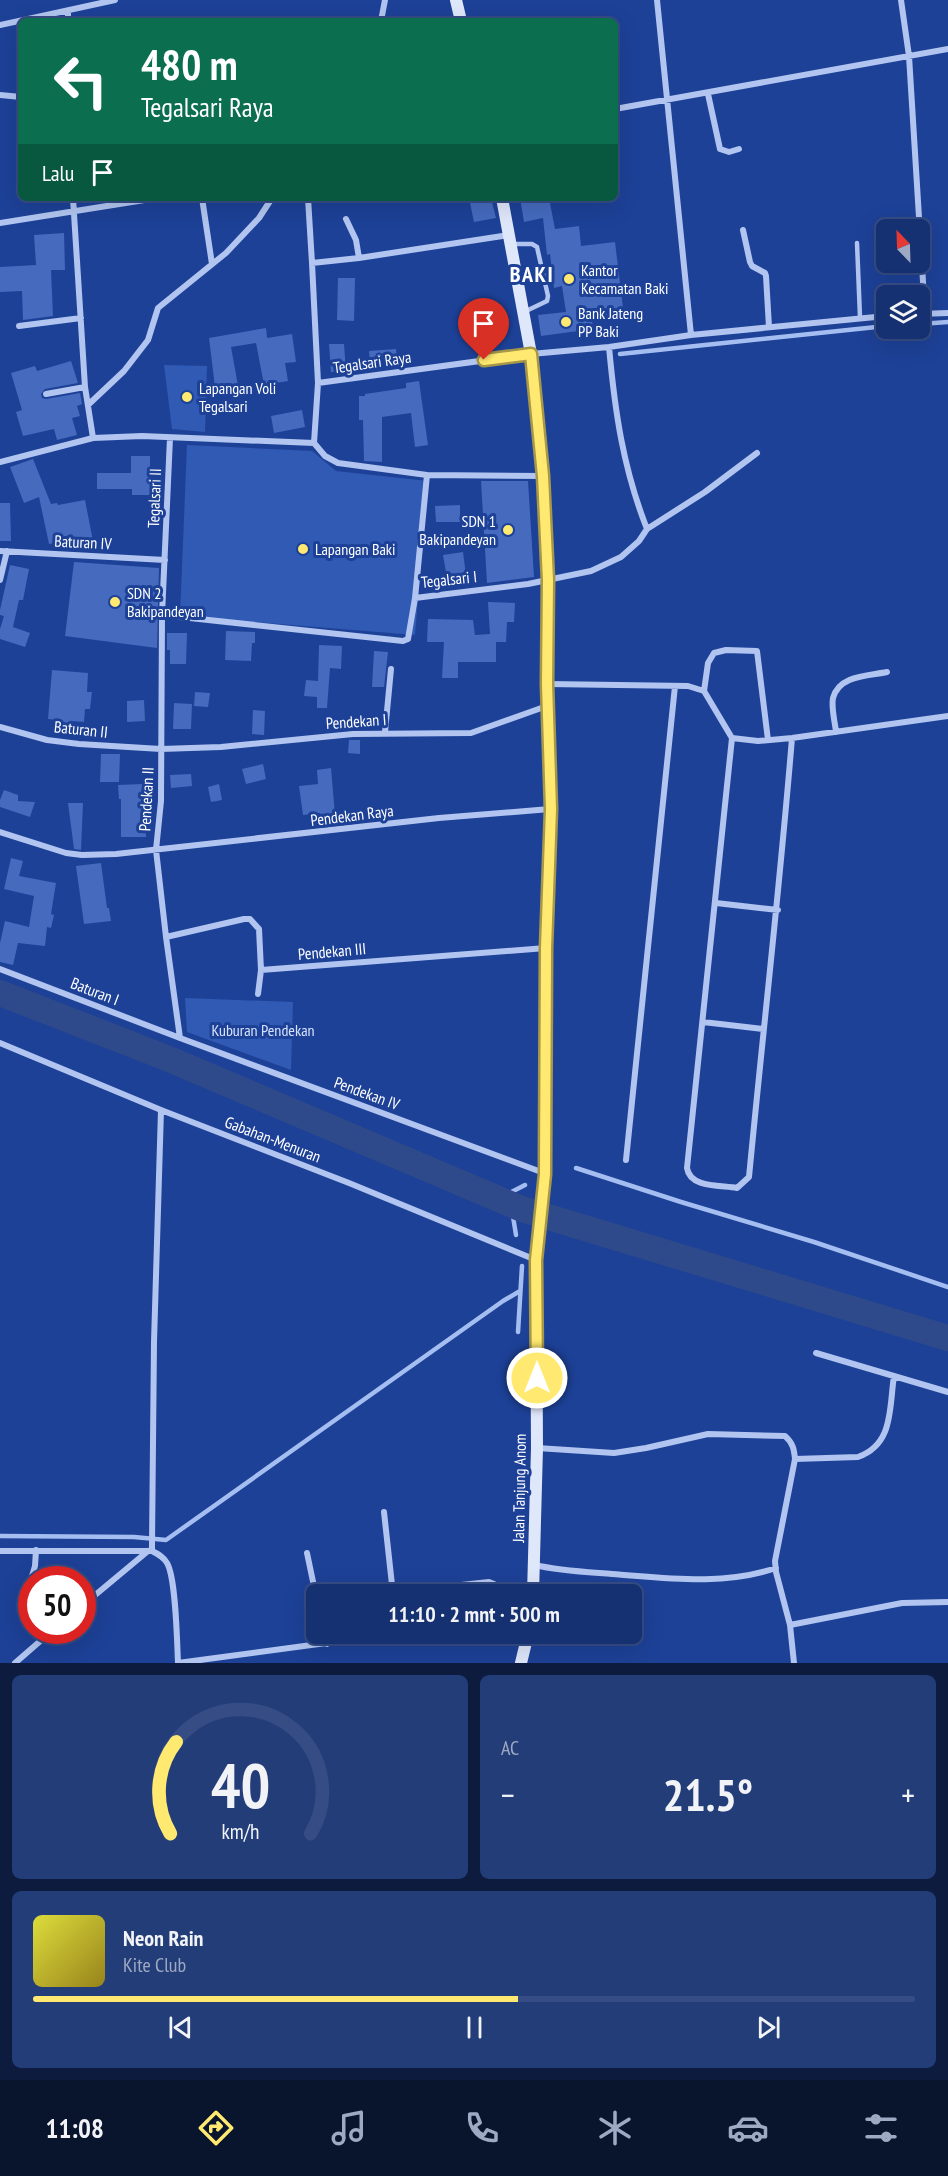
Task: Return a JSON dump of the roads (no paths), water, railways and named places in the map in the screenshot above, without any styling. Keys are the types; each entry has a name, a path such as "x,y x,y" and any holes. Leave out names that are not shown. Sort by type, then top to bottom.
{"main road":[{"path":"456,0 460,18"},
{"name":"Jalan Tanjung Anom","path":"503,201 531,354 543,476 548,580 547,684 551,809 546,948 545,1174 536,1260 537,1448 534,1584"},
{"path":"521,1663 526,1644"}],"street":[{"path":"34,18 115,0"},
{"path":"382,18 385,0"},
{"path":"657,0 691,335"},
{"path":"901,0 909,56 921,285"},
{"path":"68,11 68,18"},
{"path":"0,25 18,21"},
{"path":"618,109 948,49"},
{"path":"708,93 720,149 729,152 739,149"},
{"path":"0,95 18,97"},
{"path":"73,201 85,387 93,438"},
{"path":"0,223 138,201"},
{"path":"202,201 212,264"},
{"path":"88,405 124,371 148,340 158,308 212,264 259,218 270,201"},
{"path":"308,201 318,383"},
{"path":"346,219 356,240 360,258"},
{"path":"743,230 750,262 766,276 769,327"},
{"path":"312,263 511,240"},
{"path":"930,314 948,313"},
{"name":"Tegalsari Raya","path":"314,443 318,383 691,335 876,317"},
{"path":"19,326 81,318"},
{"path":"609,347 613,398 623,452 646,529"},
{"path":"46,394 85,387"},
{"path":"0,462 93,438 142,436 314,443 325,456 338,463 427,475 543,476"},
{"name":"Tegalsari II","path":"165,560 170,438"},
{"name":"Tegalsari I","path":"427,475 415,598 548,580 606,566 630,550 646,529 705,492 756,453"},
{"path":"0,580 4,551"},
{"name":"Baturan IV","path":"4,551 165,560"},
{"name":"Pendekan II","path":"165,560 162,615 161,801 156,850 165,937 180,1038"},
{"path":"162,615 403,641 408,639 415,598"},
{"path":"768,740 758,651 726,650 714,653 708,663 704,691 732,738 687,1168 688,1176 695,1182 737,1188 749,1177 763,1029 778,910 792,738"},
{"path":"385,732 391,669"},
{"path":"836,732 833,697 842,683 886,672"},
{"path":"547,684 688,686 704,691"},
{"path":"626,1160 675,686"},
{"name":"Pendekan I","path":"161,749 221,747 385,732 471,733 548,706"},
{"path":"732,738 768,740 792,738 948,716"},
{"name":"Baturan II","path":"0,727 47,740 161,749"},
{"name":"Pendekan Raya","path":"0,832 57,851 82,855 116,854 439,818 551,809"},
{"path":"716,903 778,910"},
{"path":"165,937 250,919 259,929 261,970 258,994"},
{"name":"Pendekan III","path":"261,970 546,948"},
{"name":"Baturan I","path":"0,969 180,1038"},
{"path":"703,1022 763,1029"},
{"name":"Pendekan IV","path":"180,1038 545,1174"},
{"name":"Gabahan-Menuran","path":"0,1043 536,1260"},
{"path":"96,1594 150,1550 152,1541 154,1342 161,1110"},
{"path":"816,1353 948,1392"},
{"path":"795,1458 858,1457 867,1453 886,1435 894,1376"},
{"path":"537,1448 614,1453 708,1434 784,1436 792,1443 795,1458 775,1561 790,1625 794,1663"},
{"path":"384,1512 392,1584"},
{"path":"35,1566 36,1550"},
{"path":"0,1551 150,1550 160,1555 167,1563 169,1571 178,1663 327,1644"},
{"path":"307,1553 313,1584"},
{"path":"535,1565 551,1569 721,1580 742,1578 776,1568"},
{"path":"470,1584 489,1582 494,1584"},
{"path":"790,1625 902,1603 948,1602"},
{"path":"15,1663 37,1644"}],"lane":[{"path":"511,240 537,247 548,296 547,301 535,309 524,312"},
{"path":"857,243 860,318"}],"waterway":[{"path":"930,323 948,322"},
{"path":"620,354 876,327"},
{"path":"0,993 169,1059 522,1209 948,1338"},
{"path":"576,1168 814,1242 948,1287"},
{"path":"498,1199 525,1185"},
{"path":"511,1204 516,1235"},
{"path":"518,1332 522,1266"},
{"path":"0,1536 134,1537 166,1540 520,1291"}],"place":[{"name":"Kantor Kecamatan Baki","path":"569,279"},
{"name":"Bank Jateng PP Baki","path":"566,322"},
{"name":"Lapangan Voli Tegalsari","path":"187,397"},
{"name":"SDN 1 Bakipandeyan","path":"508,530"},
{"name":"Lapangan Baki","path":"303,549"},
{"name":"SDN 2 Bakipandeyan","path":"115,602"}],"district":[{"name":"BAKI","path":"532,274"}],"park label":[{"name":"Kuburan Pendekan","path":"263,1030"}]}
